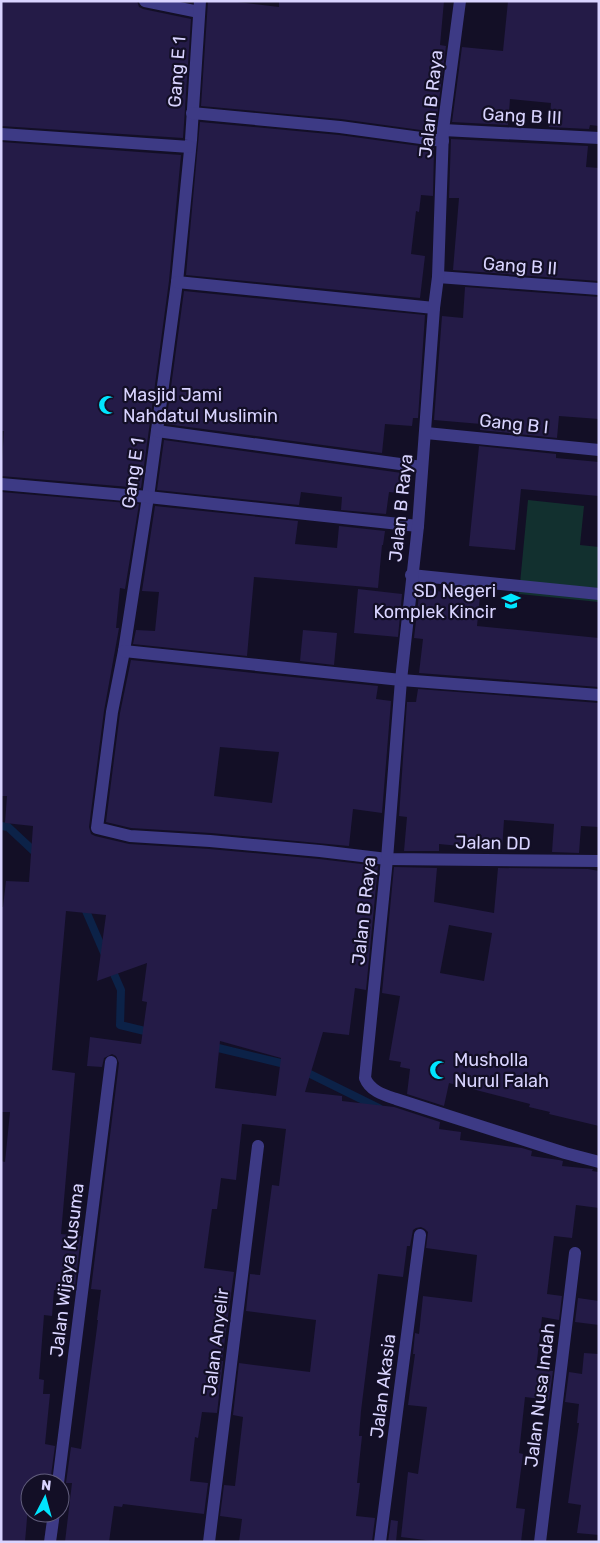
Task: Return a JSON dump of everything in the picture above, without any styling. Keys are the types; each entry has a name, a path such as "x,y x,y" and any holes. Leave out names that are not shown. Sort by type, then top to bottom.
{"street":[{"path":"145,1 199,6"},
{"name":"Jalan B Raya","path":"460,1 443,135 438,277 434,308 426,433 401,680 387,859 365,1078 367,1084 373,1089 390,1096 599,1162"},
{"name":"Gang E 1","path":"97,828 112,712 124,651 148,496 177,282 190,148 199,6"},
{"name":"Gang B III","path":"192,113 443,135 599,138"},
{"path":"1,134 190,148"},
{"name":"Gang B II","path":"438,277 599,289"},
{"path":"177,282 434,308"},
{"path":"157,431 422,467"},
{"name":"Gang B I","path":"426,433 599,450"},
{"path":"1,484 148,496 418,526"},
{"path":"412,575 599,594"},
{"path":"124,651 401,680 599,695"},
{"name":"Jalan DD","path":"97,828 130,836 210,841 387,859 599,862"},
{"name":"Jalan Wijaya Kusuma","path":"59,1473 111,1062"},
{"name":"Jalan Anyelir","path":"209,1542 258,1146"},
{"name":"Jalan Akasia","path":"380,1542 420,1235"},
{"name":"Jalan Nusa Indah","path":"540,1542 575,1253"},
{"path":"50,1542 53,1523"}],"green space":[{"path":"528,500 584,506 580,545 599,547 599,602 519,594"}],"building":[{"path":"1,1 137,1 139,7 143,9 191,19 183,138 1,126"},
{"path":"208,1 229,1 279,7 279,1 444,1 440,45 446,46 435,132 341,119 201,106"},
{"path":"508,1 599,1 599,126 590,125 589,129 549,127 551,103 510,99 508,125 452,122 462,47 503,51"},
{"path":"200,122 339,135 434,148 433,196 421,195 419,212 416,211 411,254 425,256 420,298 186,275"},
{"path":"451,139 588,146 586,167 599,168 599,281 453,270 459,198 449,198"},
{"path":"1,142 181,155 169,281 141,488 1,476 4,431 1,431"},
{"path":"465,287 599,297 599,419 559,416 557,438 480,430 481,424 434,420 442,316 463,318"},
{"path":"184,291 425,315 418,418 413,418 412,426 385,424 382,453 166,424"},
{"path":"164,440 409,474 407,494 389,492 386,514 341,510 342,497 301,492 299,505 157,490"},
{"path":"479,446 556,454 556,458 599,462 599,496 521,489 515,550 469,546"},
{"path":"1,492 139,504 125,589 120,588 116,628 119,628 104,711 89,827 91,834 129,844 209,849 378,866 366,990 355,988 349,1035 323,1032 305,1092 342,1096 342,1101 394,1107 440,1122 439,1129 461,1132 460,1140 522,1148 532,1151 531,1156 563,1161 562,1166 593,1169 592,1171 599,1172 599,1208 576,1205 572,1238 554,1236 547,1294 562,1296 559,1320 542,1317 536,1369 553,1371 549,1400 525,1397 519,1453 523,1454 516,1508 525,1509 521,1542 441,1542 401,1537 408,1472 418,1474 427,1407 408,1405 415,1354 413,1354 415,1333 419,1334 423,1296 472,1302 477,1255 426,1248 428,1232 421,1227 413,1230 410,1246 407,1246 403,1277 378,1274 361,1411 359,1436 362,1436 357,1483 360,1483 356,1516 375,1518 372,1542 239,1542 242,1519 220,1516 224,1485 235,1486 243,1417 233,1415 239,1363 310,1372 316,1320 246,1311 250,1274 260,1275 272,1185 279,1186 286,1129 242,1124 236,1180 221,1178 217,1209 212,1209 204,1268 234,1272 217,1413 202,1412 198,1438 195,1437 190,1481 208,1483 204,1514 123,1504 122,1507 114,1506 109,1542 65,1542 67,1523 70,1523 72,1483 70,1483 70,1473 67,1473 71,1447 81,1449 98,1320 101,1290 91,1289 119,1063 116,1056 112,1054 104,1058 102,1067 87,1066 90,1037 141,1044 147,1002 142,1001 147,963 97,981 106,915 66,911 52,1070 75,1073 61,1234 81,1236 75,1287 61,1285 61,1291 54,1290 52,1316 44,1315 39,1379 44,1380 43,1394 50,1394 45,1444 55,1446 51,1473 20,1473 20,1523 27,1523 25,1542 1,1542 1,1161 5,1162 10,1112 1,1112 1,907 3,907 6,881 29,882 33,826 5,823 7,796 1,796","holes":["220,1041 281,1058 276,1096 215,1088"]},
{"path":"155,506 298,521 295,544 337,548 339,526 385,531 378,588 254,577 247,656 133,644 136,630 155,631 159,592 142,591"},
{"path":"358,589 402,594 398,637 354,633"},
{"path":"427,590 480,596 477,626 599,638 599,687 419,673 423,639 414,638 419,595 427,596"},
{"path":"303,630 337,633 334,665 300,661"},
{"path":"131,660 378,686 376,699 391,701 382,813 353,809 349,846 211,833 131,828 106,822 120,713","holes":["220,747 279,752 272,803 214,796"]},
{"path":"418,689 599,703 599,827 581,826 579,853 552,852 554,824 504,820 502,850 439,844 439,851 404,851 407,817 399,816 407,702 416,702"},
{"path":"394,867 437,868 434,902 494,913 498,868 588,869 599,871 599,1126 549,1114 550,1112 529,1107 530,1104 449,1083 444,1106 407,1094 410,1069 400,1067 401,1062 389,1060 400,996 382,993","holes":["449,925 492,933 484,981 440,973"]},
{"path":"578,1298 599,1301 599,1325 575,1322"},
{"path":"584,1353 599,1354 599,1535 577,1533 581,1505 568,1503 579,1423 577,1423 579,1404 565,1402 569,1372 582,1374"},
{"path":"391,1520 398,1521 396,1542 388,1542"}],"waterway":[{"path":"1,826 8,827 38,855"},
{"path":"83,904 105,955"},
{"path":"110,965 121,990 120,1025 153,1033"},
{"path":"210,1046 289,1065"},
{"path":"302,1070 379,1108"}],"place":[{"name":"Masjid Jami Nahdatul Muslimin","path":"108,405"},
{"name":"SD Negeri Komplek Kincir","path":"511,601"},
{"name":"Musholla Nurul Falah","path":"439,1070"}]}
